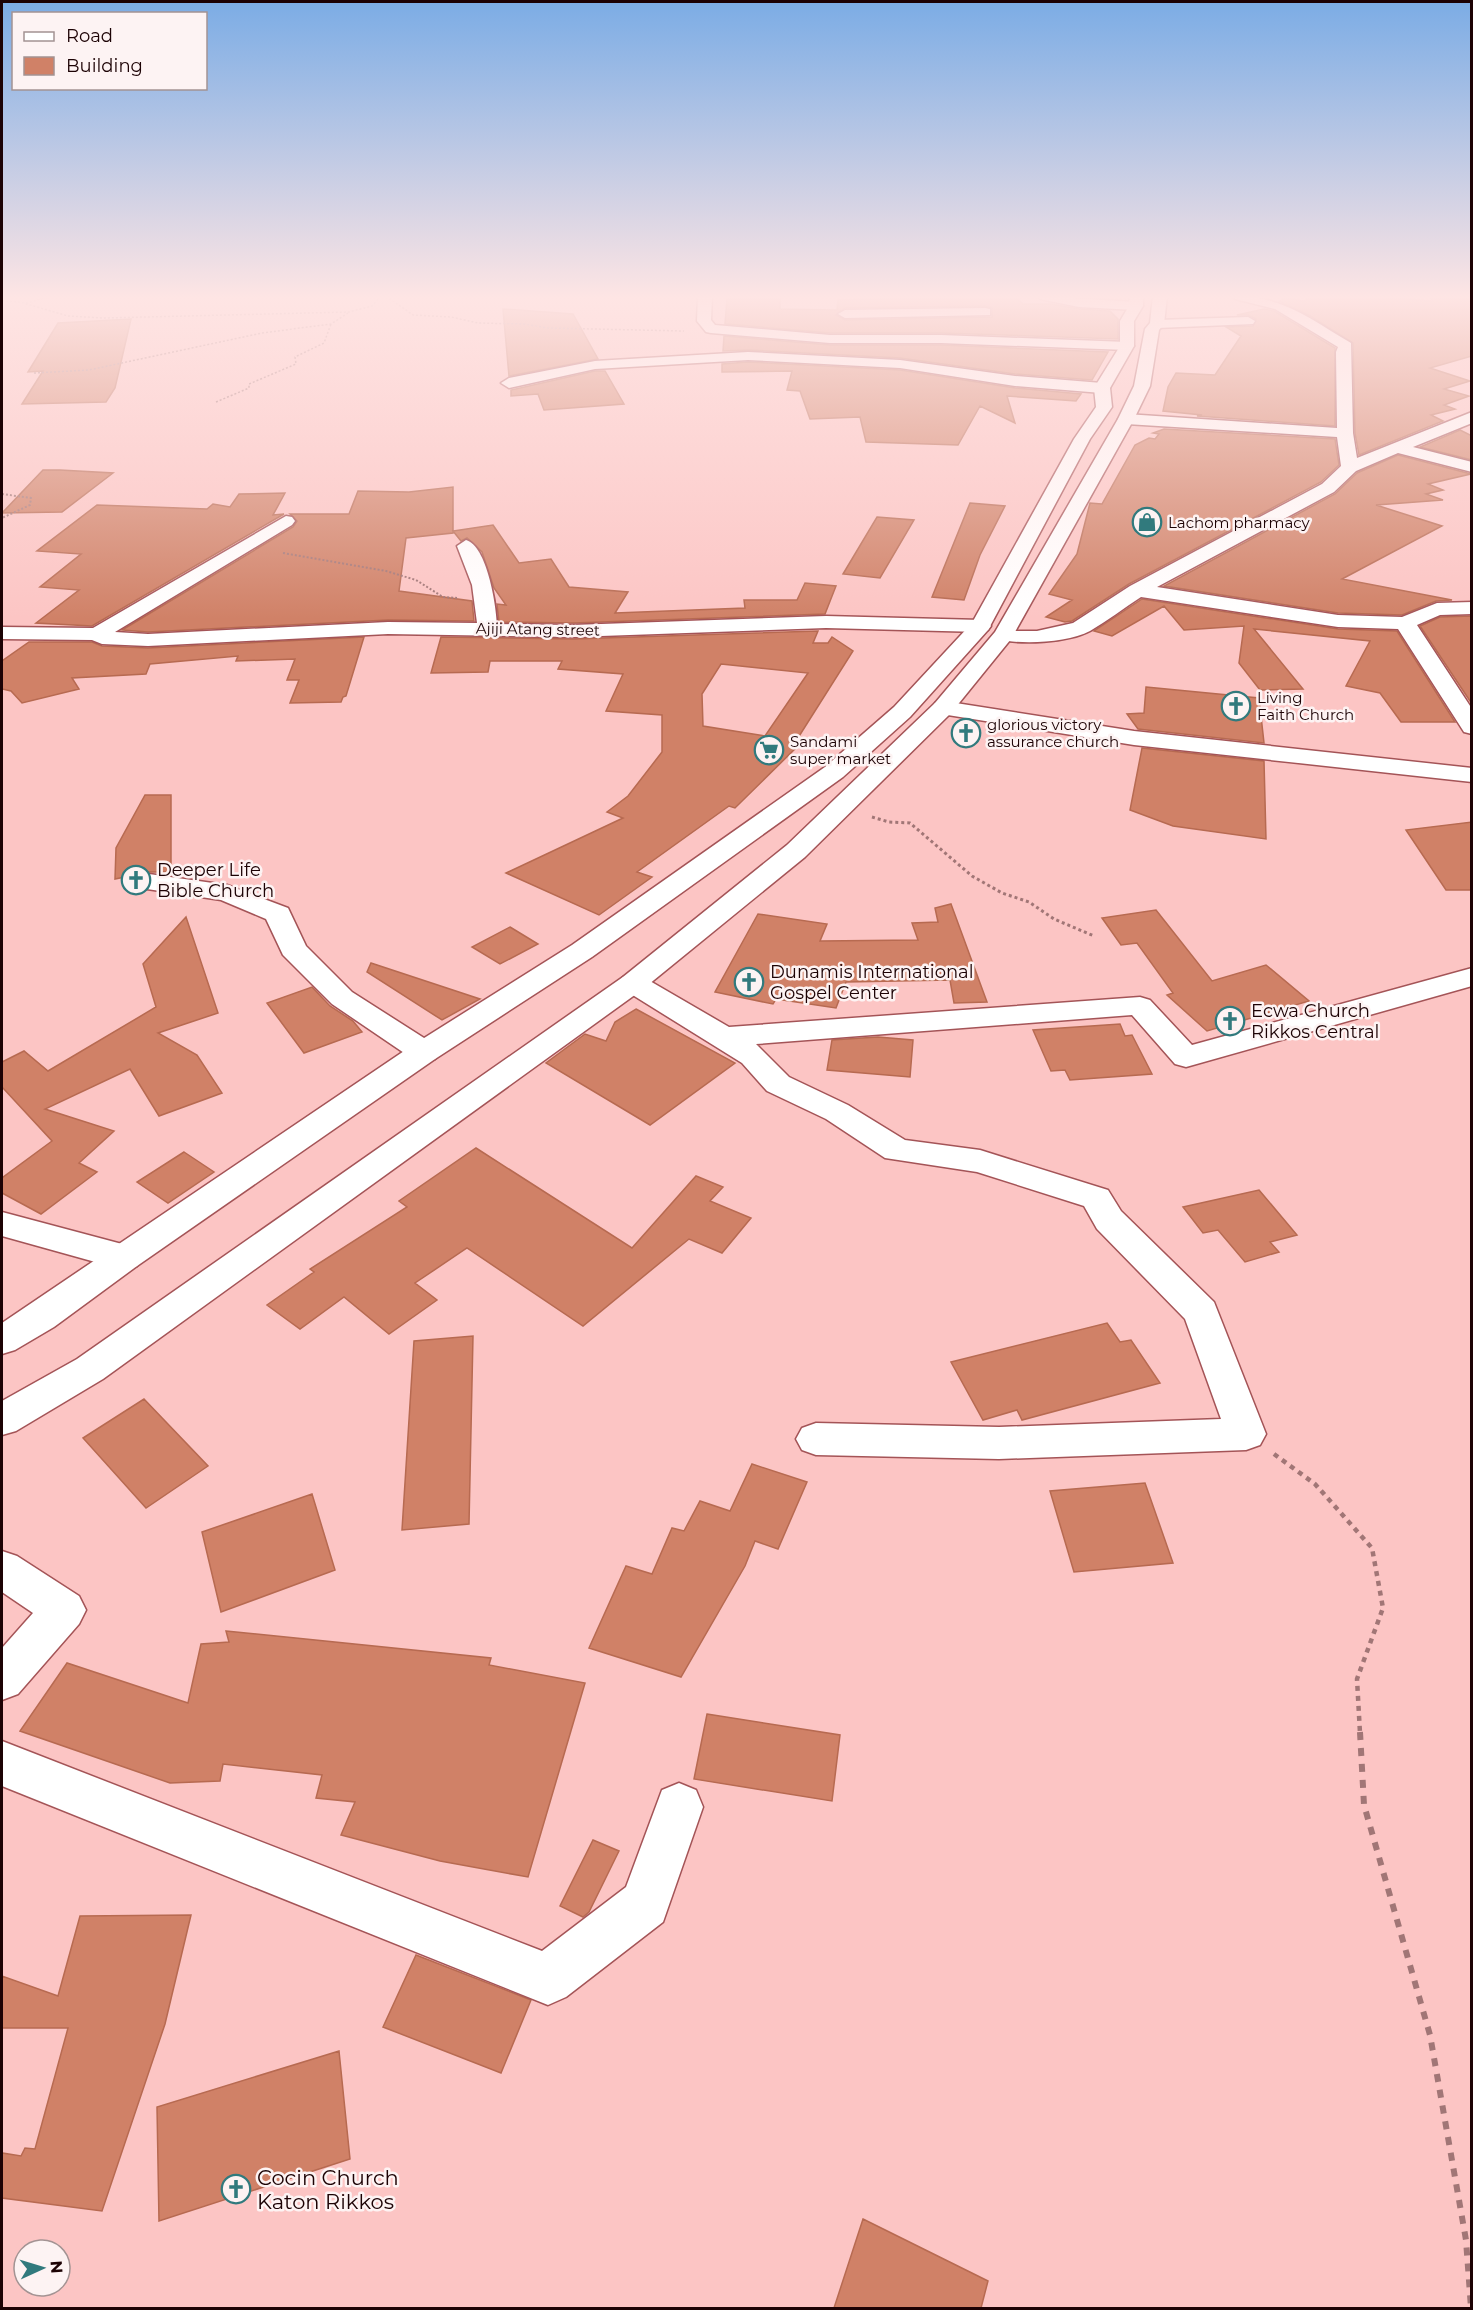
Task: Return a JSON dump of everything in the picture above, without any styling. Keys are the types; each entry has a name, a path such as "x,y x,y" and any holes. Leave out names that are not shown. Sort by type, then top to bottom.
{"street":[{"path":"2,1340 41,1317 124,1257 424,1052 582,951 834,772 992,631 1082,439 1104,407 1104,404"},
{"path":"2,1420 90,1369 633,983 796,851 943,708 1133,404"},
{"path":"1344,404 1345,434 1350,467 1470,418"},
{"path":"1126,418 1345,434"},
{"path":"1398,448 1472,467"},
{"name":"Ajiji Atang street","path":"2,633 97,634 102,638 148,640 226,634 487,627 573,631 826,622 992,631 1037,637 1080,628 1137,590 1328,488 1350,467"},
{"path":"97,634 286,521"},
{"path":"466,546 478,569 487,602 487,627"},
{"path":"1137,590 1338,621 1405,623 1437,609 1472,608"},
{"path":"1405,623 1472,727"},
{"path":"943,708 1134,738 1472,775"},
{"path":"149,882 227,892 278,914 293,949 342,998 424,1052"},
{"path":"724,1037 1140,1006 1186,1057 1472,978"},
{"path":"633,983 753,1056 778,1084 837,1112 897,1150 980,1161 1096,1198 1109,1220 1201,1312 1246,1434 999,1443 816,1439"},
{"path":"2,1224 124,1257"},
{"path":"2,1569 64,1610 2,1679"},
{"path":"2,1764 548,1979 645,1904 679,1807"}],"path":[{"path":"2,494 31,498 30,506 2,518"},
{"path":"257,538 286,554 386,571 416,580 443,597 487,602"},
{"path":"840,808 889,822 910,823 956,865 972,876 1002,893 1029,902 1054,919 1094,936"},
{"path":"1246,1434 1315,1484 1372,1548 1383,1608 1357,1679 1364,1805 1430,2035 1466,2240 1471,2308"}],"building":[{"path":"542,404 624,404 544,410"},
{"path":"805,404 1009,404 1015,423 980,406 958,445 866,442 860,417 810,419"},
{"path":"1164,404 1335,404 1335,426 1197,416 1202,415 1163,411"},
{"path":"1354,404 1447,404 1444,405 1455,409 1431,415 1443,421 1359,455 1355,433"},
{"path":"1164,429 1335,439 1339,465 1321,482 1129,584 1072,621 1065,622 1046,617 1072,600 1049,594 1077,554 1090,503 1102,504 1135,445 1149,438 1155,439 1159,434 1153,433"},
{"path":"1460,430 1472,436 1472,460 1420,447"},
{"path":"1398,455 1471,474 1428,484 1443,490 1426,494 1443,500 1376,505 1442,526 1342,579 1452,600 1436,601 1402,615 1338,613 1164,586 1335,494 1357,473"},
{"path":"43,470 113,473 62,512 2,513"},
{"path":"453,487 453,533 406,538 399,591 472,601 474,621 388,620 148,632 122,630 293,527 297,521 290,514 349,514 358,491 409,492"},
{"path":"285,493 273,515 284,514 92,626 36,623 79,590 40,587 81,554 37,551 97,505 207,509 213,504 230,507 239,494"},
{"path":"970,503 1005,506 980,555 964,600 932,597"},
{"path":"877,517 914,520 880,578 843,574"},
{"path":"493,525 519,563 551,559 569,587 628,592 615,613 745,608 744,600 797,600 805,583 836,586 825,614 573,623 499,622 497,604 506,605 494,588 482,552 467,538 461,541 453,531"},
{"path":"1142,599 1338,629 1397,631 1455,722 1401,722 1380,693 1346,686 1370,641 1254,629 1303,689 1260,690 1239,663 1244,626 1184,630 1164,606 1112,636 1094,631"},
{"path":"1472,616 1472,704 1420,626 1440,617"},
{"path":"818,631 813,643 828,643 832,637 853,651 796,741 802,742 735,808 729,806 637,872 652,877 599,915 506,873 623,818 607,812 628,796 662,752 662,715 606,711 623,674 558,669 562,661 490,661 488,672 431,673 441,637 573,639","holes":["721,664 808,673 765,736 703,726 702,694"]},
{"path":"364,637 346,696 341,702 290,703 299,680 287,680 295,659 236,661 238,656 150,664 146,674 72,678 79,689 22,703 11,691 2,689 2,661 29,642 92,642 102,646 148,648"},
{"path":"1146,687 1259,698 1264,743 1138,729 1127,714 1144,713"},
{"path":"1142,748 1264,761 1266,839 1173,826 1130,810"},
{"path":"145,795 171,795 171,872 149,872 115,879 116,848"},
{"path":"1472,822 1472,890 1446,890 1406,830"},
{"path":"951,904 987,1002 954,1003 950,980 846,982 836,1008 776,999 773,1004 715,992 758,914 827,924 820,941 918,940 912,923 938,922 935,908"},
{"path":"1156,910 1212,981 1266,965 1309,1001 1207,1031 1167,995 1173,993 1137,943 1121,945 1102,918"},
{"path":"186,917 218,1013 158,1033 197,1055 222,1093 159,1116 130,1069 45,1109 114,1131 79,1163 97,1172 41,1214 2,1193 2,1178 52,1141 2,1087 2,1062 24,1051 48,1071 156,1007 143,964"},
{"path":"510,927 538,944 500,964 472,947"},
{"path":"371,963 480,999 442,1020 367,972"},
{"path":"312,987 330,1006 353,1021 362,1032 304,1053 267,1003"},
{"path":"636,1009 735,1063 650,1125 546,1063 585,1034 606,1041 615,1022"},
{"path":"1120,1024 1125,1036 1132,1035 1152,1074 1070,1080 1065,1070 1051,1071 1033,1030"},
{"path":"878,1037 913,1040 910,1077 827,1070 832,1040"},
{"path":"476,1148 632,1248 696,1176 723,1187 710,1201 751,1218 722,1253 689,1239 583,1326 467,1248 415,1283 437,1300 389,1334 344,1297 300,1329 267,1305 314,1272 310,1269 407,1207 399,1201"},
{"path":"184,1152 214,1172 168,1203 137,1182"},
{"path":"1259,1190 1297,1235 1270,1242 1279,1252 1245,1262 1218,1230 1203,1233 1183,1207"},
{"path":"1107,1323 1120,1342 1131,1340 1160,1383 1022,1420 1017,1410 983,1420 951,1362"},
{"path":"473,1336 469,1524 402,1530 414,1341"},
{"path":"144,1399 208,1466 146,1508 83,1438"},
{"path":"752,1464 807,1482 778,1549 755,1541 745,1566 681,1677 589,1648 626,1566 652,1574 672,1528 684,1531 700,1501 730,1511"},
{"path":"1145,1483 1173,1563 1074,1572 1050,1491"},
{"path":"312,1494 335,1570 221,1612 202,1532"},
{"path":"226,1631 491,1658 489,1665 585,1683 528,1877 440,1861 341,1835 355,1802 316,1798 322,1775 223,1764 220,1781 170,1783 20,1731 67,1663 188,1703 201,1644 229,1642"},
{"path":"707,1714 840,1735 832,1801 694,1779"},
{"path":"593,1840 619,1851 589,1912 583,1917 560,1906"},
{"path":"191,1915 165,2024 102,2211 2,2198 2,2153 21,2156 25,2148 35,2149 68,2028 2,2028 2,1976 58,1996 80,1916"},
{"path":"416,1955 531,2000 501,2073 383,2027"},
{"path":"339,2051 350,2159 159,2221 157,2107"},
{"path":"863,2219 988,2281 981,2308 834,2308"}],"place":[{"name":"Lachom pharmacy","path":"1147,522"},
{"name":"Living Faith Church","path":"1236,706"},
{"name":"glorious victory assurance church","path":"966,733"},
{"name":"Sandami super market","path":"769,750"},
{"name":"Deeper Life Bible Church","path":"136,880"},
{"name":"Dunamis International Gospel Center","path":"749,982"},
{"name":"Ecwa Church Rikkos Central","path":"1230,1021"},
{"name":"Cocin Church Katon Rikkos","path":"236,2189"}]}
